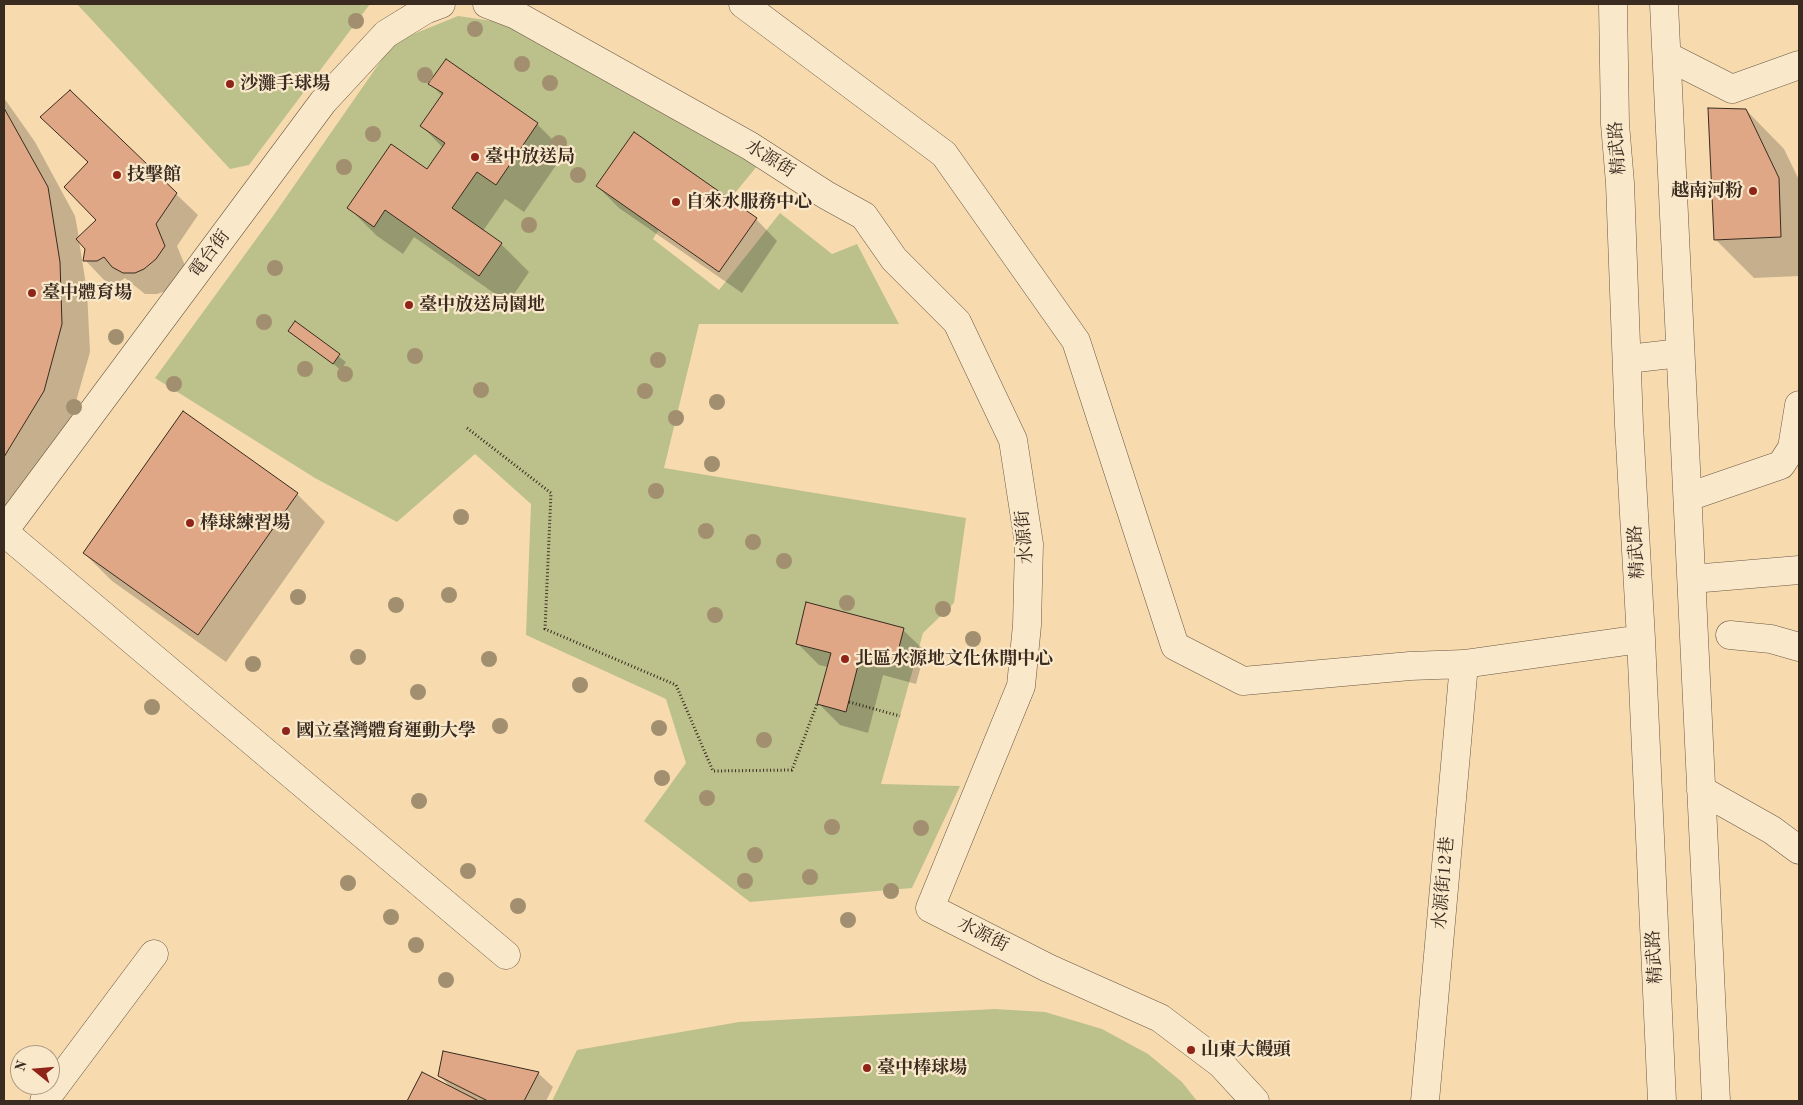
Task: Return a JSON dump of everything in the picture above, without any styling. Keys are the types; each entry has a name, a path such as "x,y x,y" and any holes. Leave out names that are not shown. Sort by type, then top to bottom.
{"street":[{"name":"電台街","path":"4,531 323,102 386,34 425,10 440,4"},
{"path":"487,4 518,9"},
{"path":"743,4 944,154 1076,341 1175,646 1243,681 1410,666 1464,664 1642,639"},
{"name":"精武路","path":"1613,4 1615,124 1620,183 1642,639 1662,1101"},
{"path":"1664,4 1716,1101"},
{"name":"水源街","path":"518,9 750,146 826,195 864,216 894,259 957,322 1013,440 1029,544 1027,625 1020,686 930,908 1048,968 1160,1018 1221,1064 1255,1101"},
{"path":"1667,56 1732,89 1799,65"},
{"path":"1628,359 1680,353"},
{"path":"1688,497 1781,465 1792,448 1799,405"},
{"path":"4,531 506,955"},
{"path":"1692,579 1799,570"},
{"path":"1730,635 1771,639 1799,647"},
{"name":"水源街12巷","path":"1425,1101 1464,664"},
{"path":"1701,790 1772,830 1799,850"},
{"path":"44,1101 154,954"}],"path":[{"path":"467,428 551,492 545,629 676,685 713,771 792,770 817,704"},
{"path":"849,702 900,716"}],"green space":[{"name":"沙灘手球場","path":"77,4 370,4 249,165 230,169"},
{"path":"458,16 513,24 758,165 716,216 661,226 653,239 719,290 780,213 832,254 857,244 899,324 699,324 664,468 966,518 954,603 923,633 881,784 960,786 912,888 750,902 644,821 686,763 666,699 526,635 531,504 475,454 397,522 315,478 155,378 273,216 394,42"},
{"name":"臺中棒球場","path":"995,1009 1045,1012 1102,1029 1148,1054 1182,1082 1197,1101 552,1101 577,1050 739,1022"}],"building":[{"name":"臺中放送局","path":"446,59 538,123 496,185 477,172 452,208 502,243 479,276 385,210 374,227 347,208 391,144 427,169 445,143 420,126 443,93 428,84"},
{"name":"技擊館","path":"70,90 177,193 156,224 165,246 156,259 144,269 135,273 123,273 112,267 104,257 97,261 83,261 85,249 76,239 96,220 64,187 88,162 40,117"},
{"name":"臺中體育場","path":"4,108 48,187 60,262 62,324 44,391 4,457"},
{"path":"1708,108 1746,109 1779,178 1781,237 1714,240"},
{"name":"自來水服務中心","path":"634,132 757,218 719,272 596,186"},
{"path":"295,321 340,354 333,364 288,331"},
{"name":"棒球練習場","path":"183,411 298,493 198,635 83,553"},
{"name":"北區水源地文化休閒中心","path":"806,602 904,628 895,663 861,654 846,712 817,704 831,653 796,644"},
{"path":"443,1051 539,1072 524,1101 488,1101 438,1076"},
{"path":"422,1072 479,1101 407,1101"}],"place":[{"name":"沙灘手球場","path":"230,84"},
{"name":"臺中放送局","path":"475,157"},
{"name":"技擊館","path":"117,175"},
{"name":"越南河粉","path":"1753,191"},
{"name":"自來水服務中心","path":"676,202"},
{"name":"臺中體育場","path":"32,293"},
{"name":"臺中放送局園地","path":"409,305"},
{"name":"棒球練習場","path":"190,523"},
{"name":"北區水源地文化休閒中心","path":"845,659"},
{"name":"國立臺灣體育運動大學","path":"286,731"},
{"name":"山東大饅頭","path":"1191,1050"},
{"name":"臺中棒球場","path":"867,1068"}]}
